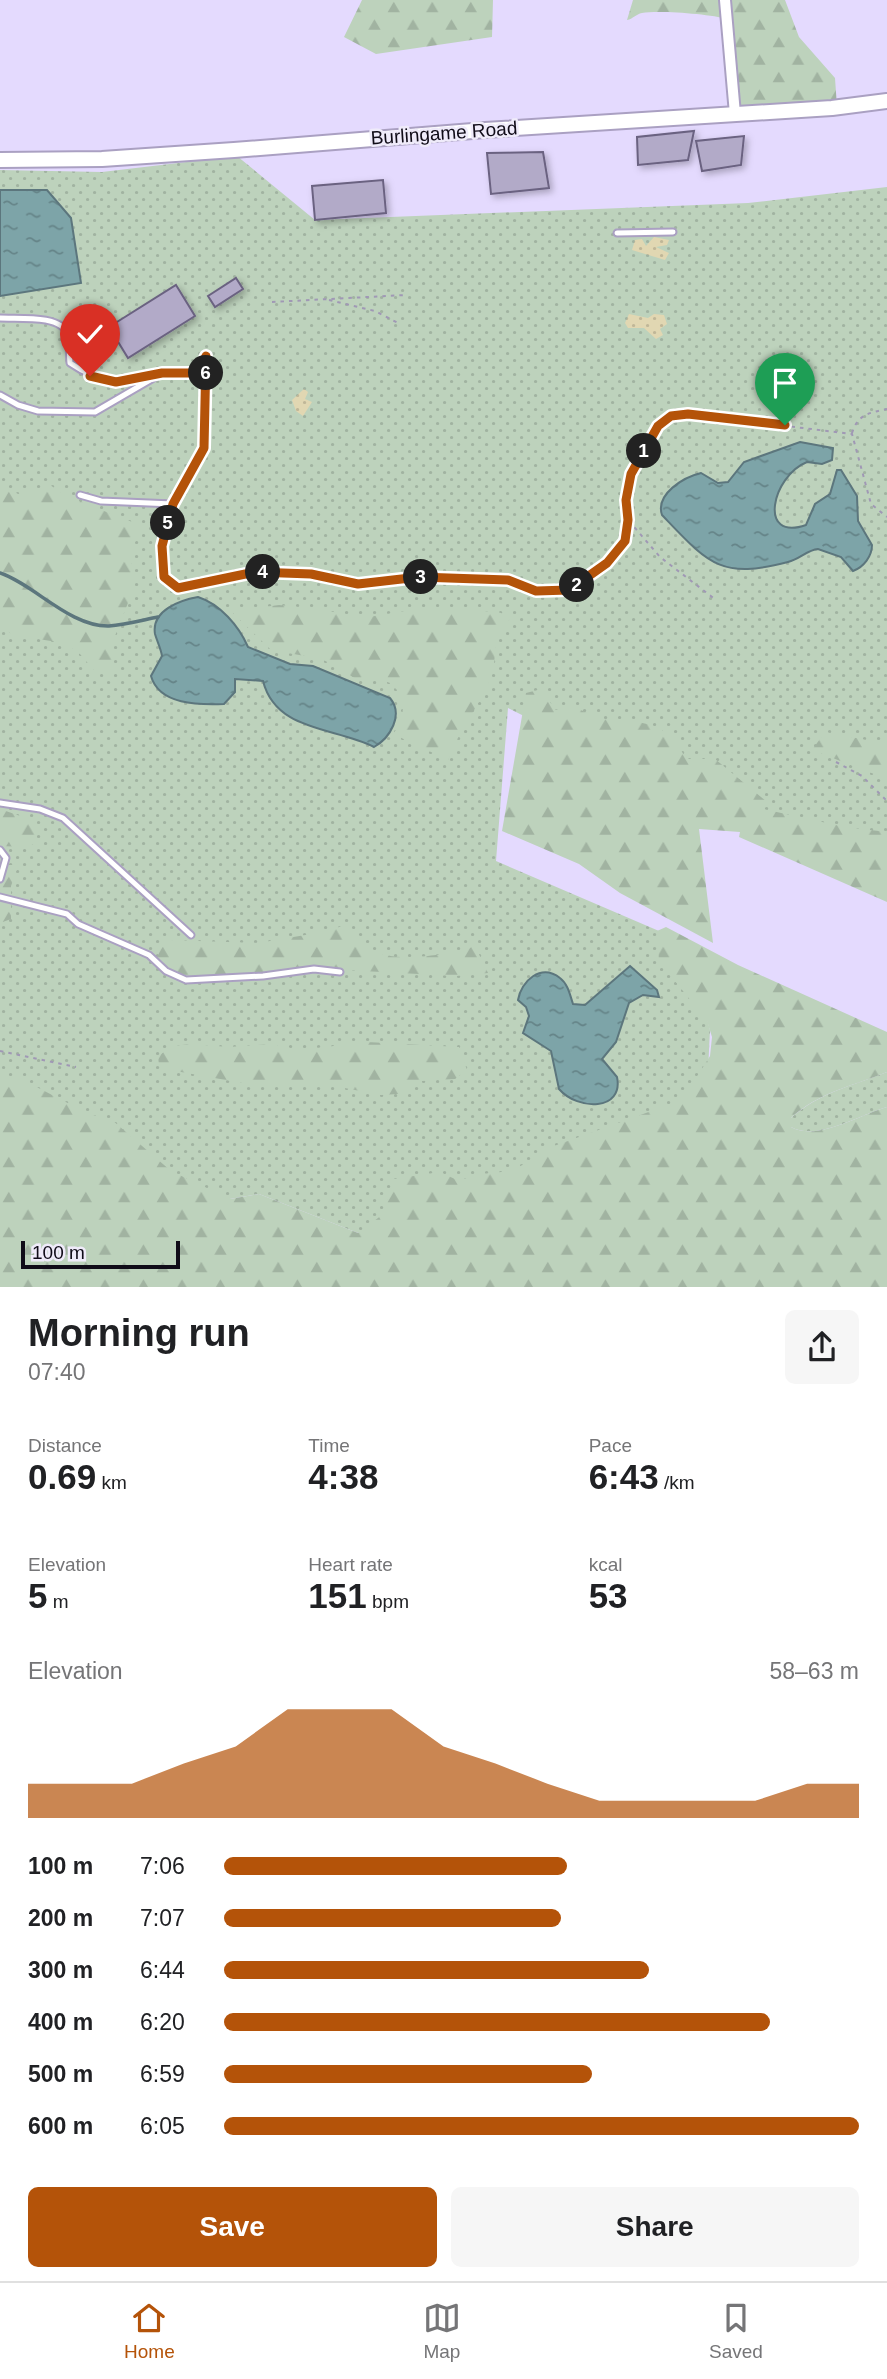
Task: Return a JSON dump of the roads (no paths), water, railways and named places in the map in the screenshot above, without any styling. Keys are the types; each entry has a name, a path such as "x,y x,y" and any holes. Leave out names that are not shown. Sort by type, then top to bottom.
{"street":[{"path":"725,0 735,114"},
{"name":"Burlingame Road","path":"0,160 102,159 887,101"}],"lane":[{"path":"617,233 673,232"},
{"path":"0,318 51,322 62,326 68,336 70,363 90,376 116,382 162,373 192,373 201,367 206,356 204,448 173,504 102,501 80,495"},
{"path":"0,395 18,405 38,411 95,412 162,373"},
{"path":"0,803 40,809 63,818 191,935"},
{"path":"0,850 6,858 0,879"},
{"path":"0,897 66,914 78,924 149,956 166,971 186,980 263,976 314,969 340,972"}],"water":[{"path":"0,190 47,190 71,218 81,283 0,296"},
{"path":"800,442 833,448 832,460 822,464 807,462 795,469 778,493 776,516 781,524 791,528 806,525 815,504 830,494 837,470 841,470 857,496 858,521 872,545 869,557 857,569 853,571 841,557 818,549 792,561 765,567 730,568 704,556 662,515 661,507 667,494 687,478 701,473 718,483 728,482 744,462"},
{"path":"198,597 214,605 228,617 248,647 290,664 313,666 390,698 396,712 390,732 374,747 309,726 280,710 270,698 263,681 235,679 235,692 224,704 192,703 162,693 151,676 162,656 155,626 162,613 169,608"},
{"path":"630,966 657,990 659,997 643,995 629,1003 616,1042 602,1059 617,1077 614,1096 607,1102 598,1104 577,1101 559,1089 551,1051 523,1033 529,1016 526,1007 518,1000 520,993 533,976 546,972 563,980 573,1004 585,1005"}],"waterway":[{"path":"0,573 26,586 67,613 95,625 109,626 158,617"}]}
